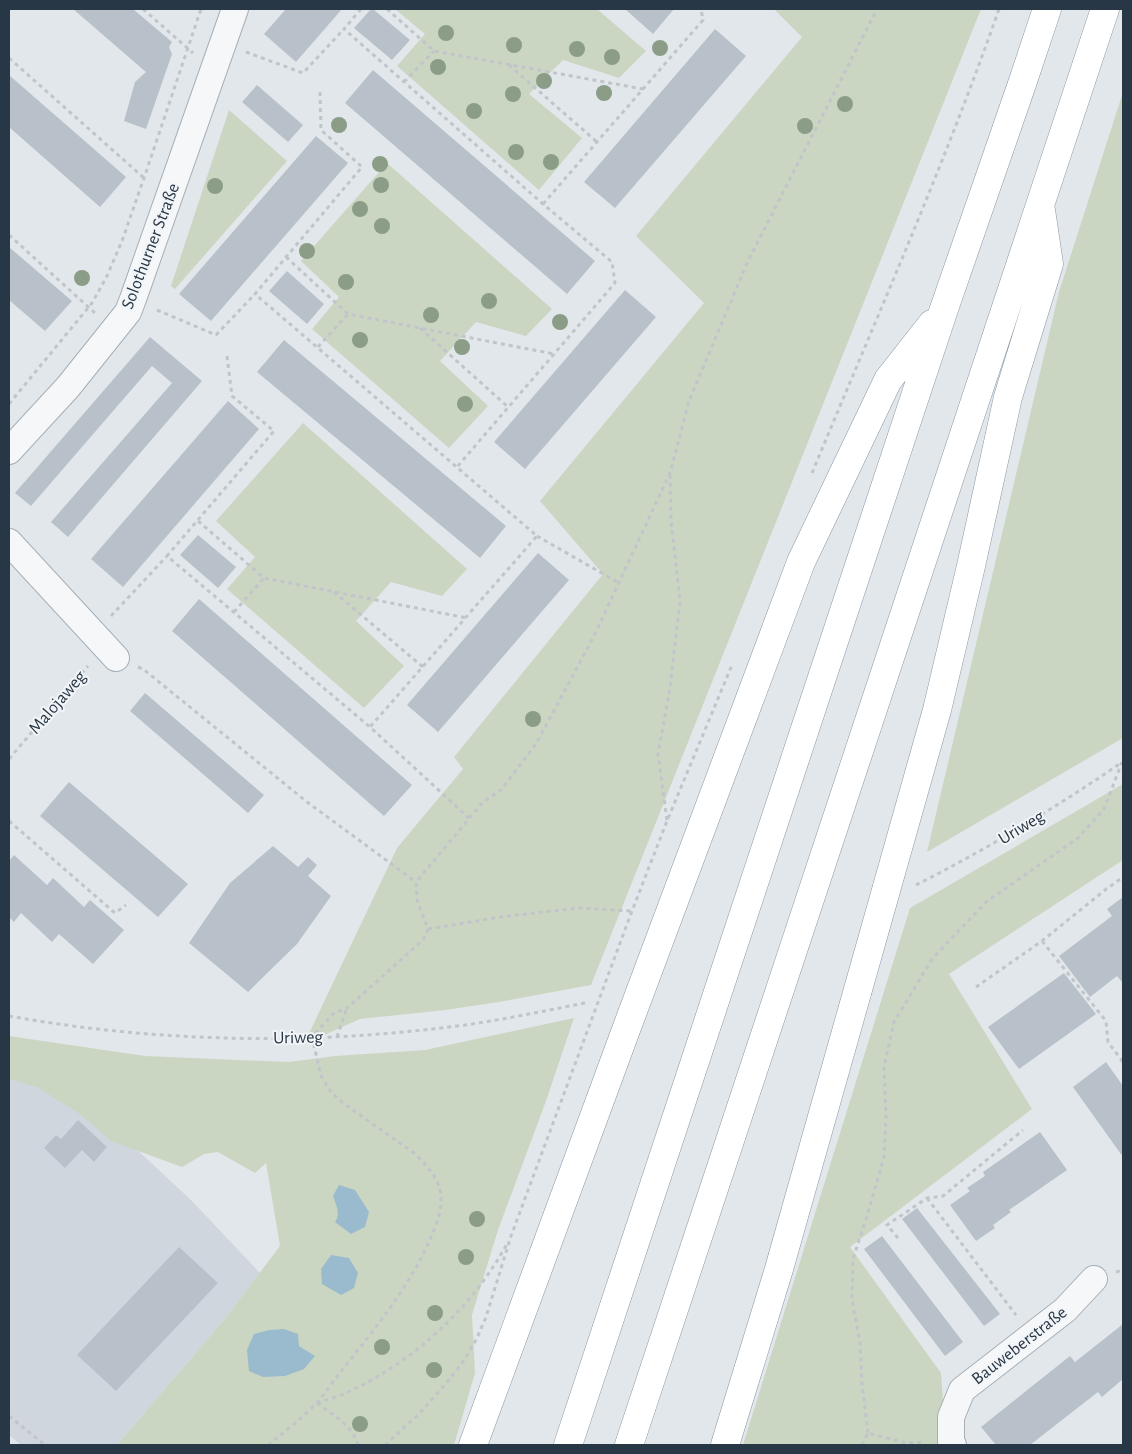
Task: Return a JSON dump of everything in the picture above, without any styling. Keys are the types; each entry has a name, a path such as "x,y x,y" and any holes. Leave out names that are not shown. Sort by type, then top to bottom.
{"highway":[{"path":"568,1445 944,309 1047,9"},
{"path":"629,1445 1105,9"},
{"path":"725,1445 779,1269 938,710 972,566 1008,397 1048,264 1041,204"},
{"path":"473,1445 801,562 888,380 944,309"}],"street":[{"name":"Solothurner Straße","path":"9,452 68,387 128,312 215,71 235,9"},
{"path":"9,542 103,645"},
{"name":"Bauweberstraße","path":"952,1443 951,1417 962,1390 1065,1310 1094,1279"}],"path":[{"path":"143,9 215,71"},
{"path":"9,404 89,308 99,292 114,261 144,178 201,9"},
{"path":"224,44 303,73 361,9"},
{"path":"387,9 434,51 643,89"},
{"path":"543,204 702,20 701,9"},
{"path":"268,1445 316,1403 379,1323 410,1276 435,1228 440,1212 441,1197 438,1183 433,1173 414,1153 343,1103 331,1092 321,1076 312,1037 335,1012 346,1009 423,940 428,929 417,900 416,882 483,802 501,790 536,744 594,636 670,473 689,401 748,261 877,9"},
{"path":"812,474 978,70 999,9"},
{"path":"344,29 543,204 612,262 615,283 457,467"},
{"path":"404,82 434,51"},
{"path":"9,58 169,200"},
{"path":"509,64 597,142"},
{"path":"134,299 216,335 255,294 362,167 321,130 320,92"},
{"path":"9,235 114,330"},
{"path":"286,257 348,314 554,354"},
{"path":"255,294 537,536 619,583"},
{"path":"318,348 348,314"},
{"path":"420,327 508,407"},
{"name":"Malojaweg","path":"9,759 88,666 167,556 274,431 232,396 227,356"},
{"path":"667,821 658,754 670,688 680,601 671,520 670,473"},
{"path":"198,521 264,578 467,618"},
{"path":"370,727 537,536"},
{"path":"167,556 370,727 469,818"},
{"path":"234,612 264,578"},
{"path":"334,592 423,667"},
{"path":"103,645 143,669 307,802 416,882"},
{"path":"385,1445 419,1414 449,1380 463,1362 477,1338 486,1317 511,1236 632,912 667,821 735,657"},
{"path":"862,1445 868,1433 862,1384 860,1343 852,1299 853,1259 868,1216 884,1157 886,1116 884,1067 894,1022 932,958 986,902 1078,838 1104,809 1122,762"},
{"name":"Uriweg","path":"915,886 1008,835 1078,792 1122,762"},
{"path":"9,821 115,913 126,905"},
{"path":"976,987 1042,941 1123,877"},
{"path":"428,929 500,917 579,908 632,912"},
{"path":"1042,941 1106,1021 1108,1042 1123,1062"},
{"name":"Uriweg","path":"9,1016 89,1029 162,1035 265,1038 312,1037 442,1028 585,1003"},
{"path":"337,1036 346,1009"},
{"path":"898,1238 887,1224 927,1198 943,1196 1023,1130"},
{"path":"927,1198 1031,1336"},
{"path":"316,1403 345,1394 379,1375 434,1336 477,1288 490,1271 511,1236"},
{"path":"316,1403 354,1433 358,1445"},
{"path":"9,1416 45,1445"},
{"path":"868,1433 906,1443 952,1443"},
{"path":"899,1445 906,1443"}],"shaded area":[{"path":"9,1068 88,1104 191,1200 260,1273 224,1320 117,1445 21,1445 9,1435"}],"green space":[{"path":"395,9 597,9 646,51 619,78 563,60 529,94 582,138 539,190 397,66 425,34"},
{"path":"774,9 981,9 591,985 445,1010 360,1019 304,1044 397,848 463,769 454,757 603,574 540,501 704,303 636,236 802,37"},
{"path":"1123,92 1123,738 927,852 1059,292"},
{"path":"229,110 287,161 175,289 171,286"},
{"path":"387,163 552,309 526,336 476,322 440,361 488,406 449,448 312,329 339,297 301,261"},
{"path":"303,423 467,569 442,596 391,582 356,621 404,666 364,708 227,589 255,557 216,521"},
{"path":"1123,784 1123,860 949,974 1032,1109 850,1247 941,1373 943,1402 941,1445 743,1445 910,908"},
{"path":"574,1018 546,1101 498,1230 472,1315 475,1373 454,1445 117,1445 224,1320 280,1246 266,1163 255,1173 218,1152 204,1154 182,1167 111,1141 81,1115 39,1088 9,1079 9,1036 145,1056 289,1062 335,1056 425,1050"}],"water":[{"path":"339,1185 355,1190 369,1212 365,1227 351,1234 335,1222 338,1213 333,1196"},
{"path":"331,1255 349,1258 358,1273 354,1288 341,1295 322,1284 321,1269"},
{"path":"284,1329 298,1334 299,1346 315,1356 304,1369 285,1376 263,1377 249,1371 247,1350 254,1334"}],"building":[{"path":"73,9 133,9 172,42 169,47 172,54 146,129 124,121 135,82 146,72"},
{"path":"286,9 342,9 296,62 264,34"},
{"path":"371,9 410,40 392,60 354,28"},
{"path":"625,9 674,9 653,34"},
{"path":"715,29 746,56 615,208 584,182"},
{"path":"373,70 595,261 567,294 345,103"},
{"path":"9,75 126,177 100,207 9,127"},
{"path":"257,85 303,125 288,142 242,102"},
{"path":"316,136 348,163 211,321 179,294"},
{"path":"9,247 72,301 45,331 9,300"},
{"path":"287,271 324,304 307,324 269,291"},
{"path":"625,290 656,317 525,469 494,442"},
{"path":"150,337 202,381 68,537 51,522 172,383 152,366 31,506 15,493"},
{"path":"284,340 506,526 480,558 257,372"},
{"path":"228,401 259,429 123,587 91,559"},
{"path":"198,535 236,567 218,588 180,555"},
{"path":"538,553 569,580 438,732 407,705"},
{"path":"199,599 412,785 384,816 172,631"},
{"path":"145,693 264,795 248,813 130,711"},
{"path":"69,782 188,884 158,917 40,816"},
{"path":"273,846 298,867 308,857 317,865 308,876 331,896 297,944 248,992 189,943 230,883"},
{"path":"14,855 47,885 53,878 84,907 90,900 124,930 93,964 59,934 52,942 21,913 14,922 9,917 9,861"},
{"path":"1123,897 1123,981 1117,976 1090,997 1059,956 1112,916 1107,909"},
{"path":"1064,973 1096,1014 1019,1069 988,1027"},
{"path":"1106,1062 1123,1086 1123,1157 1073,1087"},
{"path":"78,1120 107,1147 94,1162 82,1150 65,1168 44,1148 56,1135 61,1139"},
{"path":"1040,1132 1067,1170 1009,1210 1011,1212 993,1225 995,1228 976,1241 950,1205 970,1191 967,1188 985,1176 983,1172"},
{"path":"917,1208 1000,1314 984,1326 902,1219"},
{"path":"882,1236 963,1342 945,1356 864,1249"},
{"path":"179,1247 218,1283 116,1391 77,1355"},
{"path":"1123,1324 1123,1379 1102,1397 1098,1392 1030,1445 996,1445 981,1427 1070,1356 1075,1362"}]}
